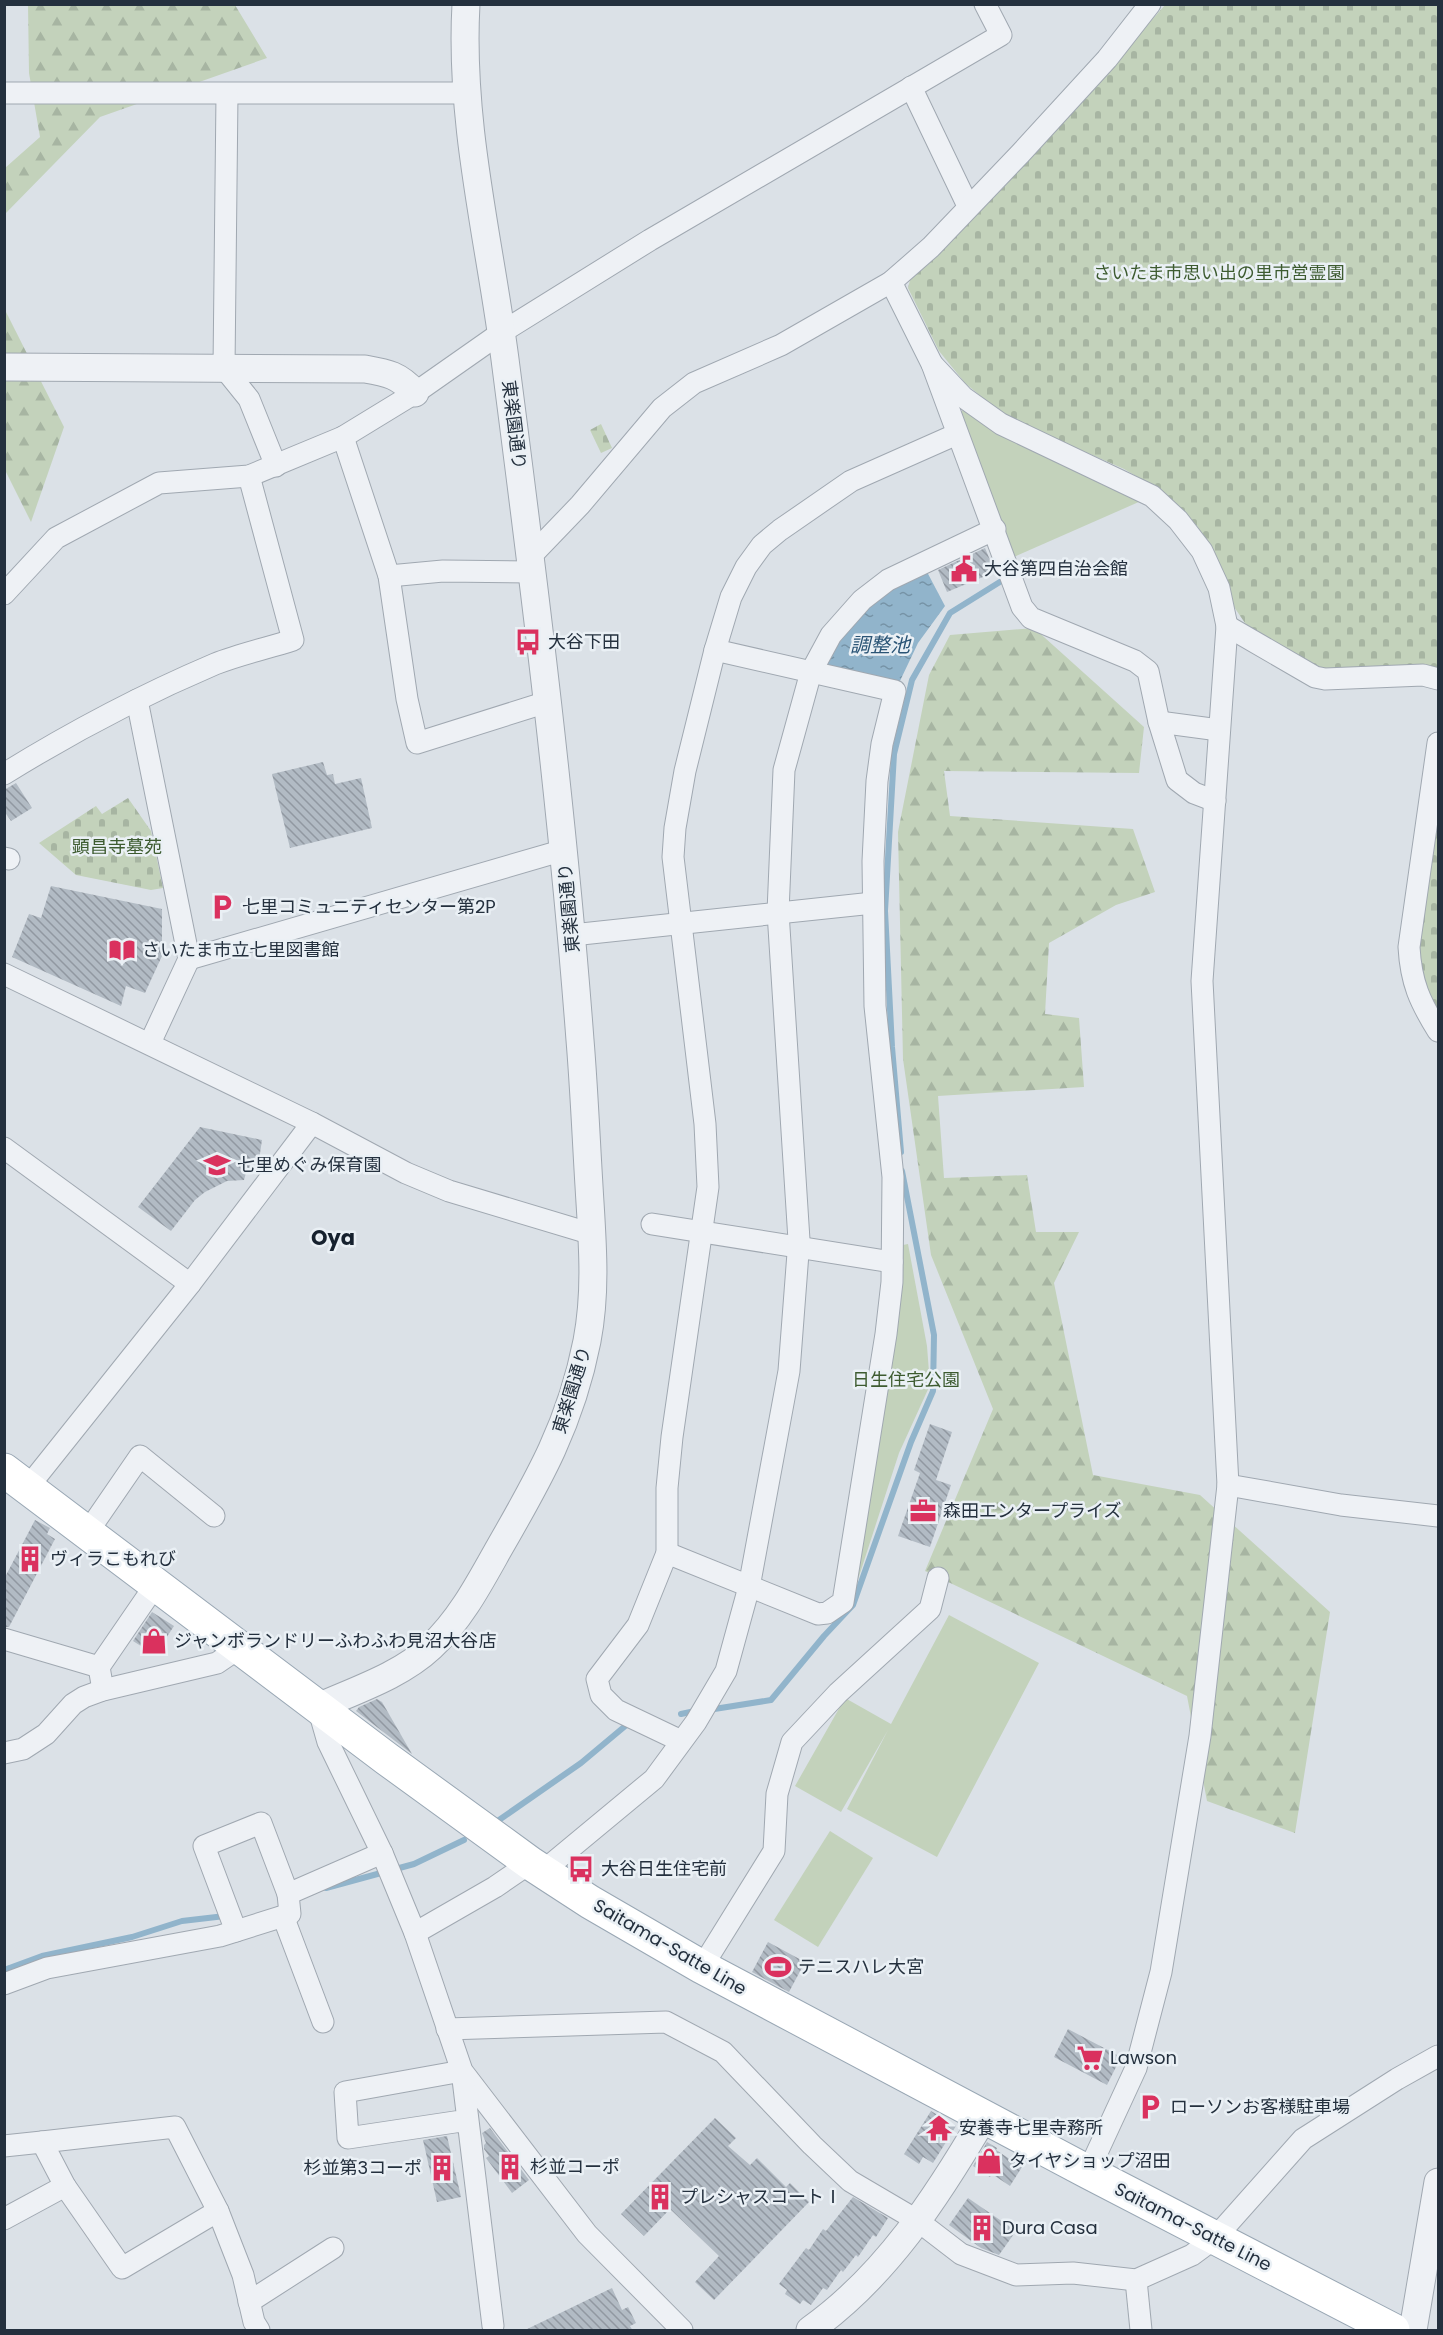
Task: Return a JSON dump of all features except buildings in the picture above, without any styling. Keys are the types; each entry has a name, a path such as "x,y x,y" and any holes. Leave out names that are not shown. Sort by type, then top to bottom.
{"main road":[{"name":"Saitama-Satte Line","path":"16,1479 318,1707 537,1867 636,1930 984,2117 1393,2331"}],"street":[{"name":"東楽園通り","path":"318,1707 384,1677 416,1659 450,1627 472,1595 536,1484 567,1419 588,1339 594,1275 572,935 564,850 532,564 502,332 476,175 466,93 464,52 466,4"},
{"path":"4,594 56,538 159,483 249,476 343,437 414,393 502,332 651,240 1001,34 985,4"},
{"path":"389,576 532,564 662,408 694,382 781,345 891,282 931,247 1107,59 1150,4"},
{"path":"911,87 968,206"},
{"path":"4,93 466,93"},
{"path":"227,94 224,368 249,399 276,466"},
{"path":"891,282 932,364 1022,607 1031,618 1135,661 1148,671 1159,723 1177,780 1194,793 1215,801"},
{"path":"932,364 963,397 1000,424 1152,496 1178,520 1202,551 1219,588 1227,626 1202,981 1228,1485 1200,1736 1161,1972 1136,2068 1088,2172"},
{"path":"4,367 365,369 385,372 403,380 414,393"},
{"path":"681,1742 616,1710 601,1695 597,1679 638,1625 667,1553 667,1488 672,1437 708,1187 705,1124 673,857 675,828 685,771 731,597 746,567 762,545 851,481 957,434"},
{"path":"343,437 389,576 406,699 417,743 547,702"},
{"path":"4,774 64,737 137,700 217,663 293,640 249,476"},
{"path":"415,1933 495,1887 537,1867 654,1779 701,1713 726,1671 748,1587 789,1371 799,1246 778,912 784,771 811,672 831,635 862,600 888,580 995,529"},
{"path":"1227,626 1315,677 1325,679 1423,675 1438,679"},
{"path":"667,1553 818,1614 827,1613 843,1602 886,1334 892,1262 893,1177 875,1006 873,903 877,781 882,744 895,692 716,650"},
{"path":"137,700 189,959 150,1043"},
{"path":"1159,723 1220,730"},
{"path":"1438,743 1409,947 1410,965 1417,995 1438,1031"},
{"path":"189,959 564,850"},
{"path":"572,935 873,903"},
{"path":"4,974 312,1122 406,1173 448,1191 592,1234"},
{"path":"16,1479 190,1284 312,1122"},
{"path":"4,1148 190,1284"},
{"path":"652,1224 892,1262"},
{"path":"87,1533 140,1456 214,1516"},
{"path":"1228,1485 1341,1505 1438,1516"},
{"path":"702,1967 774,1851 777,1794 792,1742 838,1693 930,1609 938,1578"},
{"path":"103,1690 99,1667 156,1584"},
{"path":"4,1639 99,1667"},
{"path":"4,1753 24,1749 46,1734 73,1704 103,1690 217,1663 239,1648"},
{"path":"318,1707 328,1742 387,1865 415,1933 462,2071 493,2326"},
{"path":"4,1984 47,1968 121,1956 236,1931 290,1914 288,1894 261,1823 204,1846 236,1931"},
{"path":"288,1894 387,1865"},
{"path":"283,1917 323,2022"},
{"path":"447,2029 666,2022 723,2052 812,2145 850,2181 918,2221 961,2254 1016,2275 1073,2273 1136,2280 1192,2255 1215,2238 1303,2139 1397,2079 1438,2056"},
{"path":"462,2071 345,2092 348,2138 468,2120"},
{"path":"462,2071 587,2234 682,2331"},
{"path":"810,2331 869,2279 918,2221 958,2162 984,2117"},
{"path":"4,2146 175,2127 218,2211 243,2275 254,2322 259,2331"},
{"path":"42,2142 65,2186 122,2268 218,2211"},
{"path":"1413,2331 1438,2182"},
{"path":"4,2219 65,2186"},
{"path":"249,2302 333,2248"},
{"path":"1136,2280 1141,2331"}],"green space":[{"path":"28,5 235,5 267,58 100,117 5,214 5,168 40,137 29,73"},
{"name":"さいたま市思い出の里市営霊園","path":"1165,5 1438,5 1438,668 1324,670 1247,626 1230,601 1214,553 1197,526 1179,506 1163,492 1124,469 1015,421 996,409 965,383 939,351 908,288 910,280 1004,187"},
{"path":"4,308 64,427 31,522 5,470"},
{"path":"964,408 1141,501 1014,557 960,414"},
{"path":"601,424 612,448 601,453 590,430"},
{"path":"1034,628 1144,727 1139,773 944,771 950,816 1133,829 1155,892 1116,905 1049,943 1045,1014 1079,1018 1084,1087 938,1096 944,1178 1027,1175 1036,1232 1079,1232 1054,1283 1093,1475 1200,1495 1330,1612 1295,1833 1207,1801 1187,1696 925,1571 993,1409 931,1255 903,1059 898,832 929,675 950,635"},
{"path":"1438,782 1438,1022 1420,976 1417,923"},
{"name":"顕昌寺墓苑","path":"128,798 151,831 163,888 151,890 76,875 39,843 96,806 102,814"},
{"name":"日生住宅公園","path":"908,1244 927,1346 930,1385 899,1453 851,1601 898,1246"},
{"path":"949,1615 1039,1663 937,1857 847,1809 888,1730 841,1812 795,1786 845,1698 891,1724"},
{"path":"830,1831 873,1858 818,1947 774,1920"}],"water":[{"name":"調整池","path":"926,570 945,606 918,643 899,683 828,667 824,660 851,625 887,591"}],"waterway":[{"path":"901,1152 892,1047 885,911 894,754 912,680 950,613 1003,580"},
{"path":"708,1710 771,1700 853,1605 911,1442 933,1391 934,1335 902,1171"},
{"path":"681,1714 695,1711"},
{"path":"499,1820 581,1763 630,1722"},
{"path":"326,1888 414,1864 464,1840"},
{"path":"4,1970 42,1956 132,1937 182,1921 225,1916"}],"place":[{"name":"大谷第四自治会館","path":"964,569"},
{"name":"大谷下田","path":"528,642"},
{"name":"七里コミュニティセンター第2P","path":"222,907"},
{"name":"さいたま市立七里図書館","path":"122,950"},
{"name":"七里めぐみ保育園","path":"217,1165"},
{"name":"森田エンタープライズ","path":"923,1511"},
{"name":"ヴィラこもれび","path":"30,1559"},
{"name":"ジャンボランドリーふわふわ見沼大谷店","path":"154,1641"},
{"name":"大谷日生住宅前","path":"581,1869"},
{"name":"テニスハレ大宮","path":"778,1967"},
{"name":"Lawson","path":"1090,2058"},
{"name":"ローソンお客様駐車場","path":"1150,2107"},
{"name":"安養寺七里寺務所","path":"939,2128"},
{"name":"タイヤショップ沼田","path":"989,2161"},
{"name":"杉並コーポ","path":"510,2167"},
{"name":"杉並第3コーポ","path":"442,2168"},
{"name":"プレシャスコートⅠ","path":"660,2197"},
{"name":"Dura Casa","path":"982,2228"}],"district":[{"name":"Oya","path":"333,1238"}]}
